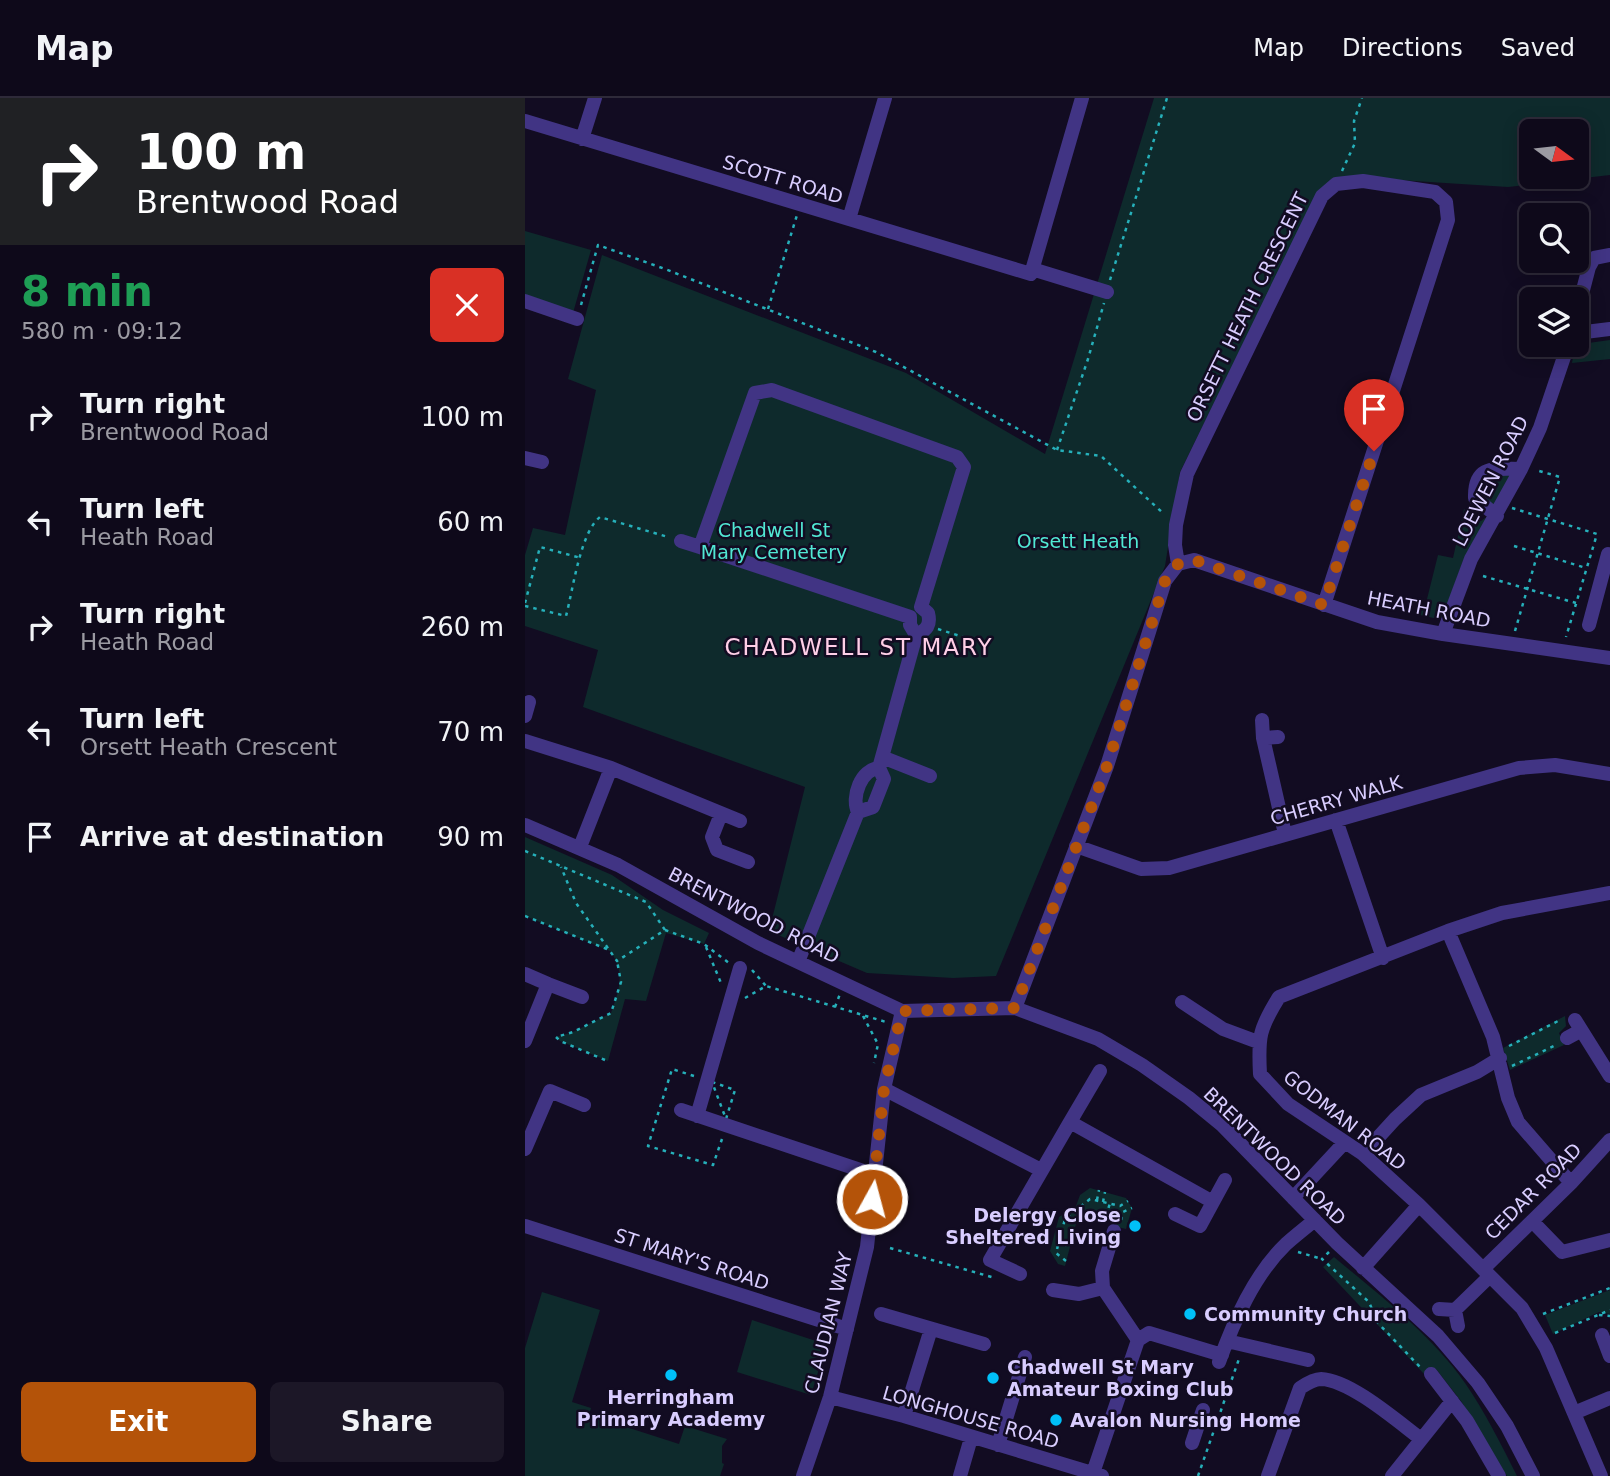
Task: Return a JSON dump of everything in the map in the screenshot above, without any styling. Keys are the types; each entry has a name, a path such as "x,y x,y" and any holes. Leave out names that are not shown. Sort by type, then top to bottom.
{"street":[{"path":"582,139 595,98"},
{"path":"849,219 885,98"},
{"path":"1031,271 1081,98"},
{"name":"SCOTT ROAD","path":"525,121 849,219 1107,292"},
{"name":"ORSETT HEATH CRESCENT","path":"1178,564 1176,525 1187,474 1322,195 1334,180 1363,181 1435,192 1446,202 1448,220 1324,605"},
{"path":"1584,287 1594,258 1610,254"},
{"path":"525,301 577,318"},
{"path":"1589,332 1610,329"},
{"name":"LOEWEN ROAD","path":"1443,634 1471,559 1527,469 1564,357"},
{"path":"700,547 751,401 755,393 772,390 957,457 961,462 963,473 922,607 910,617"},
{"path":"525,458 542,462"},
{"path":"1499,511 1475,499 1475,485 1479,476 1489,469 1527,469"},
{"path":"681,541 910,617"},
{"path":"1589,625 1609,554"},
{"name":"HEATH ROAD","path":"1178,564 1194,560 1377,622 1610,658"},
{"path":"1015,1008 1107,766 1165,581 1178,564"},
{"path":"858,812 873,807 884,779 880,762 928,612 922,607"},
{"path":"910,617 910,625 922,630"},
{"path":"1262,720 1263,738 1286,834"},
{"path":"1263,738 1278,737"},
{"path":"525,741 611,768 740,821"},
{"path":"880,762 930,776"},
{"path":"798,962 858,812 855,800 864,775 880,762"},
{"name":"CHERRY WALK","path":"1076,846 1141,869 1169,868 1519,768 1555,765 1610,774"},
{"path":"580,848 611,768"},
{"path":"721,814 712,837 717,850 748,862"},
{"path":"1336,820 1383,958"},
{"name":"BRENTWOOD ROAD","path":"525,825 618,865 719,922 902,1011 1015,1008 1098,1039 1142,1065 1222,1125 1337,1243 1438,1335 1478,1383 1507,1426 1532,1476"},
{"name":"GODMAN ROAD","path":"1601,1476 1546,1348 1521,1308 1419,1205 1363,1154 1288,1104 1260,1074 1258,1042 1263,1021 1279,997 1448,931 1502,913 1610,893"},
{"path":"1448,931 1501,1060 1509,1098 1518,1122 1571,1183"},
{"path":"697,1116 734,1002 740,967"},
{"path":"525,974 582,997"},
{"path":"525,1041 548,984"},
{"path":"1182,1002 1223,1029 1258,1042"},
{"name":"CLAUDIAN WAY","path":"803,1476 830,1397 867,1247 884,1089 902,1011"},
{"path":"1574,1030 1610,1076"},
{"path":"1363,1154 1421,1095 1501,1060"},
{"path":"1020,1274 990,1260 1100,1071"},
{"path":"884,1089 1041,1170"},
{"path":"525,1149 550,1091 584,1105"},
{"path":"681,1110 875,1175"},
{"path":"1070,1122 1213,1202"},
{"name":"CEDAR ROAD","path":"1455,1310 1532,1221 1610,1140"},
{"path":"1293,1198 1345,1142"},
{"path":"1175,1214 1200,1226 1225,1180"},
{"path":"1363,1268 1419,1205"},
{"path":"1098,1475 1137,1340 1149,1333 1221,1359 1241,1310 1261,1276 1284,1246 1315,1220"},
{"path":"1532,1221 1557,1256 1610,1240"},
{"name":"ST MARY'S ROAD","path":"525,1226 847,1329"},
{"path":"1117,1229 1102,1271 1103,1288 1137,1340"},
{"path":"1053,1290 1079,1294 1103,1288"},
{"path":"1439,1309 1455,1310 1458,1326"},
{"path":"881,1314 984,1344"},
{"path":"904,1416 931,1329"},
{"path":"1602,1335 1610,1356"},
{"path":"1227,1341 1308,1360"},
{"path":"998,1445 1025,1357"},
{"path":"1428,1374 1467,1421 1499,1476"},
{"path":"1268,1476 1300,1388 1318,1379 1337,1382 1374,1404 1421,1439"},
{"name":"LONGHOUSE ROAD","path":"830,1397 904,1416 1098,1475"},
{"path":"1574,1413 1610,1398"},
{"path":"1392,1476 1452,1401"},
{"path":"1192,1443 1203,1410"},
{"path":"960,1476 971,1438"}],"path":[{"path":"1057,450 1088,359 1167,98"},
{"path":"1334,180 1343,170 1355,143 1354,121 1362,98"},
{"path":"768,309 800,204"},
{"path":"577,318 598,245 876,352 1057,450 1101,456 1176,525"},
{"path":"1514,633 1560,477 1527,469"},
{"path":"1499,511 1548,519 1597,534 1566,637"},
{"path":"581,558 540,547 525,604 566,616 581,558 586,538 594,522 600,517 681,541"},
{"path":"1514,547 1586,568"},
{"path":"1483,576 1576,603"},
{"path":"922,630 963,637"},
{"path":"525,851 646,902 665,930 704,944 766,986 886,1021 890,1031 897,1033"},
{"path":"561,867 576,903 617,961 621,982 611,1013 573,1032 556,1037 605,1059"},
{"path":"525,916 610,951"},
{"path":"617,961 665,930"},
{"path":"704,944 734,1002 766,986"},
{"path":"835,1007 842,990"},
{"path":"863,1016 878,1044 874,1063"},
{"path":"1566,1017 1574,1030 1563,1042 1501,1060 1566,1017"},
{"path":"712,1082 735,1090 726,1119 717,1094 712,1082"},
{"path":"1097,1200 1100,1191"},
{"path":"1103,1202 1105,1192"},
{"path":"1052,1254 1056,1250 1065,1219 1090,1199 1120,1206 1123,1212 1117,1229"},
{"path":"1120,1206 1128,1201"},
{"path":"1106,1216 1110,1203"},
{"path":"1123,1212 1132,1208"},
{"path":"1077,1209 1080,1215"},
{"path":"1056,1229 1062,1230"},
{"path":"1054,1236 1060,1237 1069,1249"},
{"path":"1337,1243 1322,1259 1369,1302 1378,1323 1428,1374"},
{"path":"890,1248 998,1279"},
{"path":"1056,1250 1066,1261"},
{"path":"1054,1259 1059,1255"},
{"path":"1543,1314 1610,1288"},
{"path":"1555,1333 1610,1310"},
{"path":"1599,1315 1610,1316"}],"green space":[{"path":"1154,98 1610,98 1610,175 1589,177 1589,119 1519,119 1519,186 1367,178 1317,194 1180,472 1165,566 996,976 953,978 867,973 769,931 805,787 583,707 598,650 525,626 525,555 533,528 565,535 596,390 568,379 602,255 906,373 1045,454"},
{"path":"525,231 591,250 573,313 525,297"},
{"path":"1610,340 1610,359 1572,363 1573,357 1589,357 1589,343"},
{"path":"1512,473 1493,507 1481,499 1481,481 1485,477"},
{"path":"1464,509 1481,521 1488,516 1463,561 1443,616 1438,619 1420,615 1422,606 1426,603 1438,555 1453,558"},
{"path":"525,837 612,875 663,910 709,933 704,944 666,933 646,1001 625,999 608,1061 556,1037 573,1032 611,1013 618,989 618,967 610,951 525,916"},
{"path":"1565,1016 1566,1026 1559,1033 1564,1045 1510,1070 1503,1048"},
{"path":"1090,1188 1126,1198 1132,1208 1126,1229 1113,1226 1110,1218 1089,1212 1078,1216 1065,1266 1058,1264 1050,1251 1059,1217 1076,1206 1080,1195"},
{"path":"1334,1257 1404,1316 1452,1365 1479,1405 1517,1476 1507,1476 1461,1401 1436,1369 1425,1375 1323,1267"},
{"path":"1610,1290 1610,1314 1599,1312 1553,1334 1545,1315"},
{"path":"542,1292 600,1310 572,1402 591,1408 589,1415 679,1444 685,1426 727,1439 722,1446 724,1464 720,1476 525,1476 525,1348"},
{"path":"752,1320 816,1341 823,1356 811,1395 737,1372"}],"place":[{"name":"Delergy Close Sheltered Living","path":"1135,1226"},
{"name":"Community Church","path":"1190,1314"},
{"name":"Herringham Primary Academy","path":"671,1375"},
{"name":"Chadwell St Mary Amateur Boxing Club","path":"993,1378"},
{"name":"Avalon Nursing Home","path":"1056,1420"}],"district":[{"name":"CHADWELL ST MARY","path":"859,647"}],"route":[{"path":"872,1199 884,1089 902,1011 1015,1008 1107,766 1165,581 1178,564 1194,560 1324,605 1374,451"}],"park label":[{"name":"Chadwell St Mary Cemetery","path":"774,541"},
{"name":"Orsett Heath","path":"1078,541"}]}
